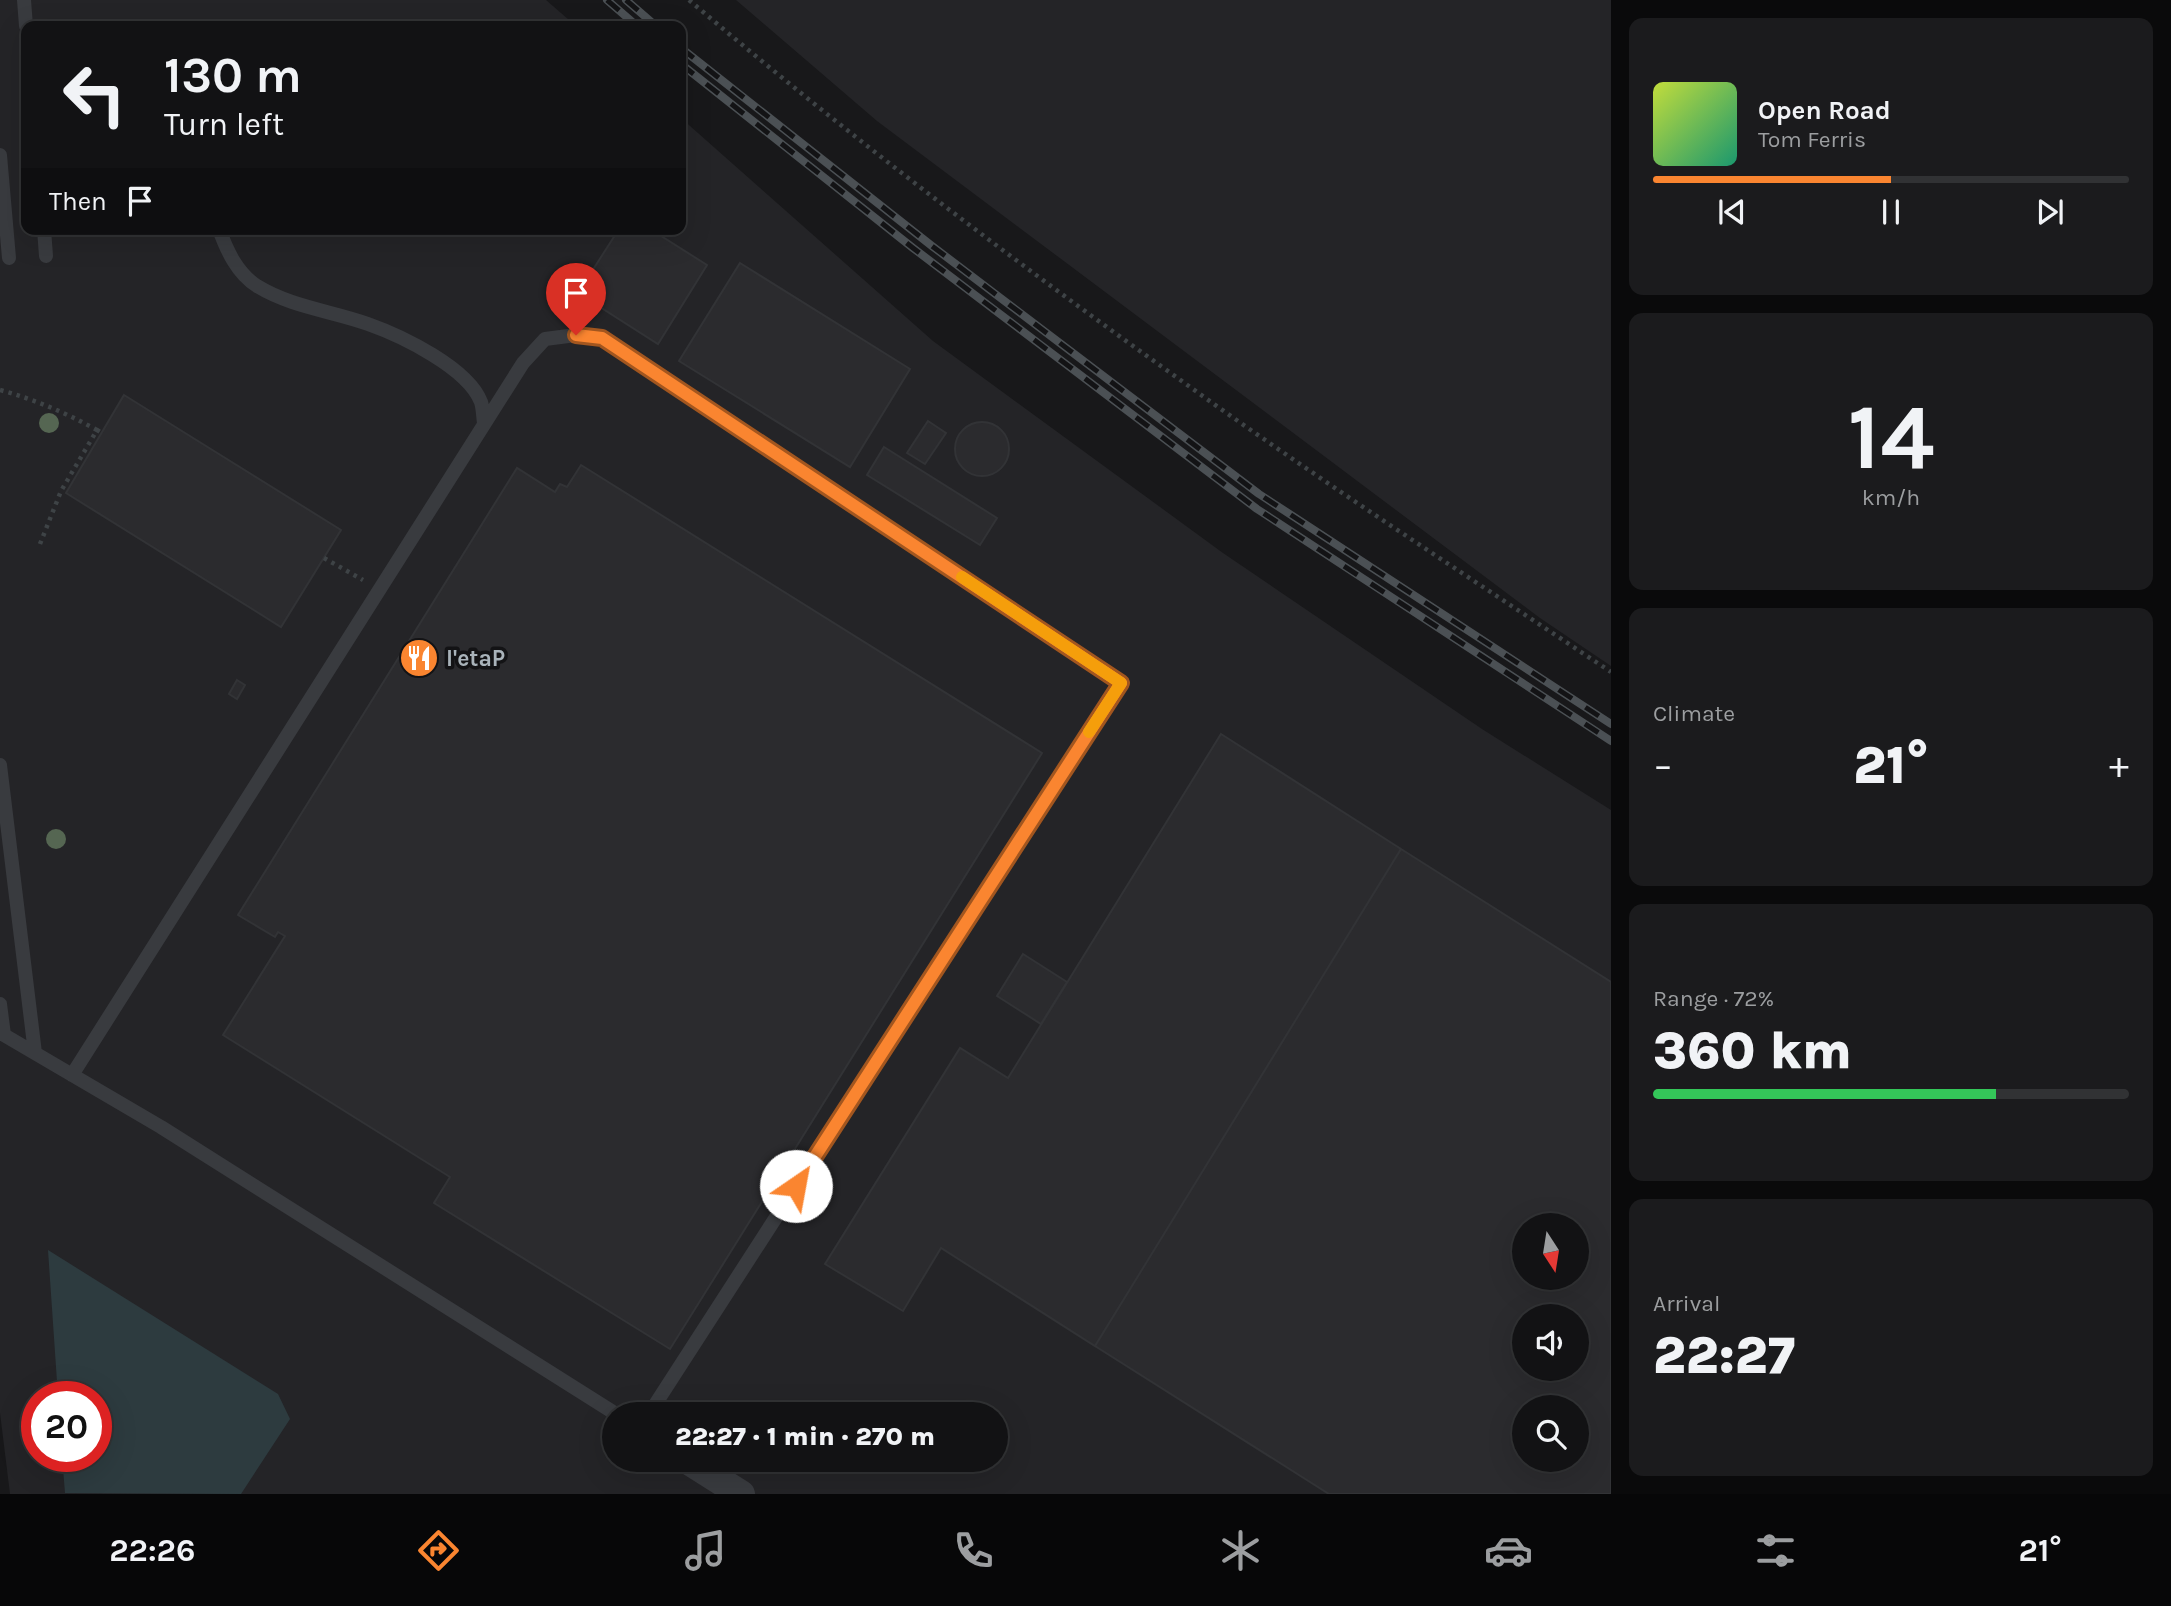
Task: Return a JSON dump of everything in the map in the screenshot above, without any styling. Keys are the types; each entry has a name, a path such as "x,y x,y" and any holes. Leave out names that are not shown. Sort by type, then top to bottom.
{"street":[{"path":"706,1472 741,1494"}],"lane":[{"path":"24,0 26,21"},
{"path":"0,155 9,258"},
{"path":"44,235 46,256"},
{"path":"221,235 230,258 256,285 294,303 370,325 437,357 463,375 480,401 484,423"},
{"path":"72,1075 523,363 545,339 576,335 602,338 1121,683 657,1402"},
{"path":"0,765 35,1053"},
{"path":"0,1004 4,1035 161,1127 602,1405"}],"path":[{"path":"690,0 811,103 906,178 1180,380 1611,672"},
{"path":"0,390 53,407 99,432 61,491 40,544"},
{"path":"324,558 379,590"}],"shaded area":[{"path":"0,0 546,0 570,21 21,21 21,235 686,235 686,122 933,341 1223,553 1482,729 1611,810 1611,1494 10,1494 0,1413"},
{"path":"736,0 1611,0 1611,666 1540,618 877,121"},
{"path":"48,1250 278,1394 290,1419 241,1494 65,1493 63,1472 112,1472 112,1381 57,1381"}],"building":[{"path":"615,235 660,235 707,265 658,344 578,293"},
{"path":"740,263 910,369 850,467 679,361"},
{"path":"124,395 341,530 281,627 66,493"},
{"path":"928,421 946,433 925,464 907,453"},
{"path":"982,422 1001,430 1009,449 1001,468 982,476 963,468 955,449 963,430"},
{"path":"884,447 997,518 980,545 867,475"},
{"path":"581,465 1042,753 670,1349 434,1203 450,1177 223,1035 285,936 278,932 275,937 238,915 517,468 555,492 560,484 567,487"},
{"path":"237,680 245,685 237,699 229,694"},
{"path":"1221,734 1401,849 1095,1346 941,1248 903,1311 825,1264 960,1048 1008,1078"},
{"path":"1401,849 1611,982 1611,1494 1329,1494 1095,1346"},
{"path":"1023,954 1067,982 1041,1024 997,996"}],"railway":[{"path":"607,0 631,21"},
{"path":"626,0 650,21"},
{"path":"686,52 932,246 1259,494 1611,724"},
{"path":"686,68 913,248 1257,509 1611,741"}],"slow traffic":[{"path":"962,577 1121,683 1089,732"}],"place":[{"name":"l'etaP","path":"419,658"}],"route":[{"path":"576,335 602,338 1121,683 796,1186"}]}
